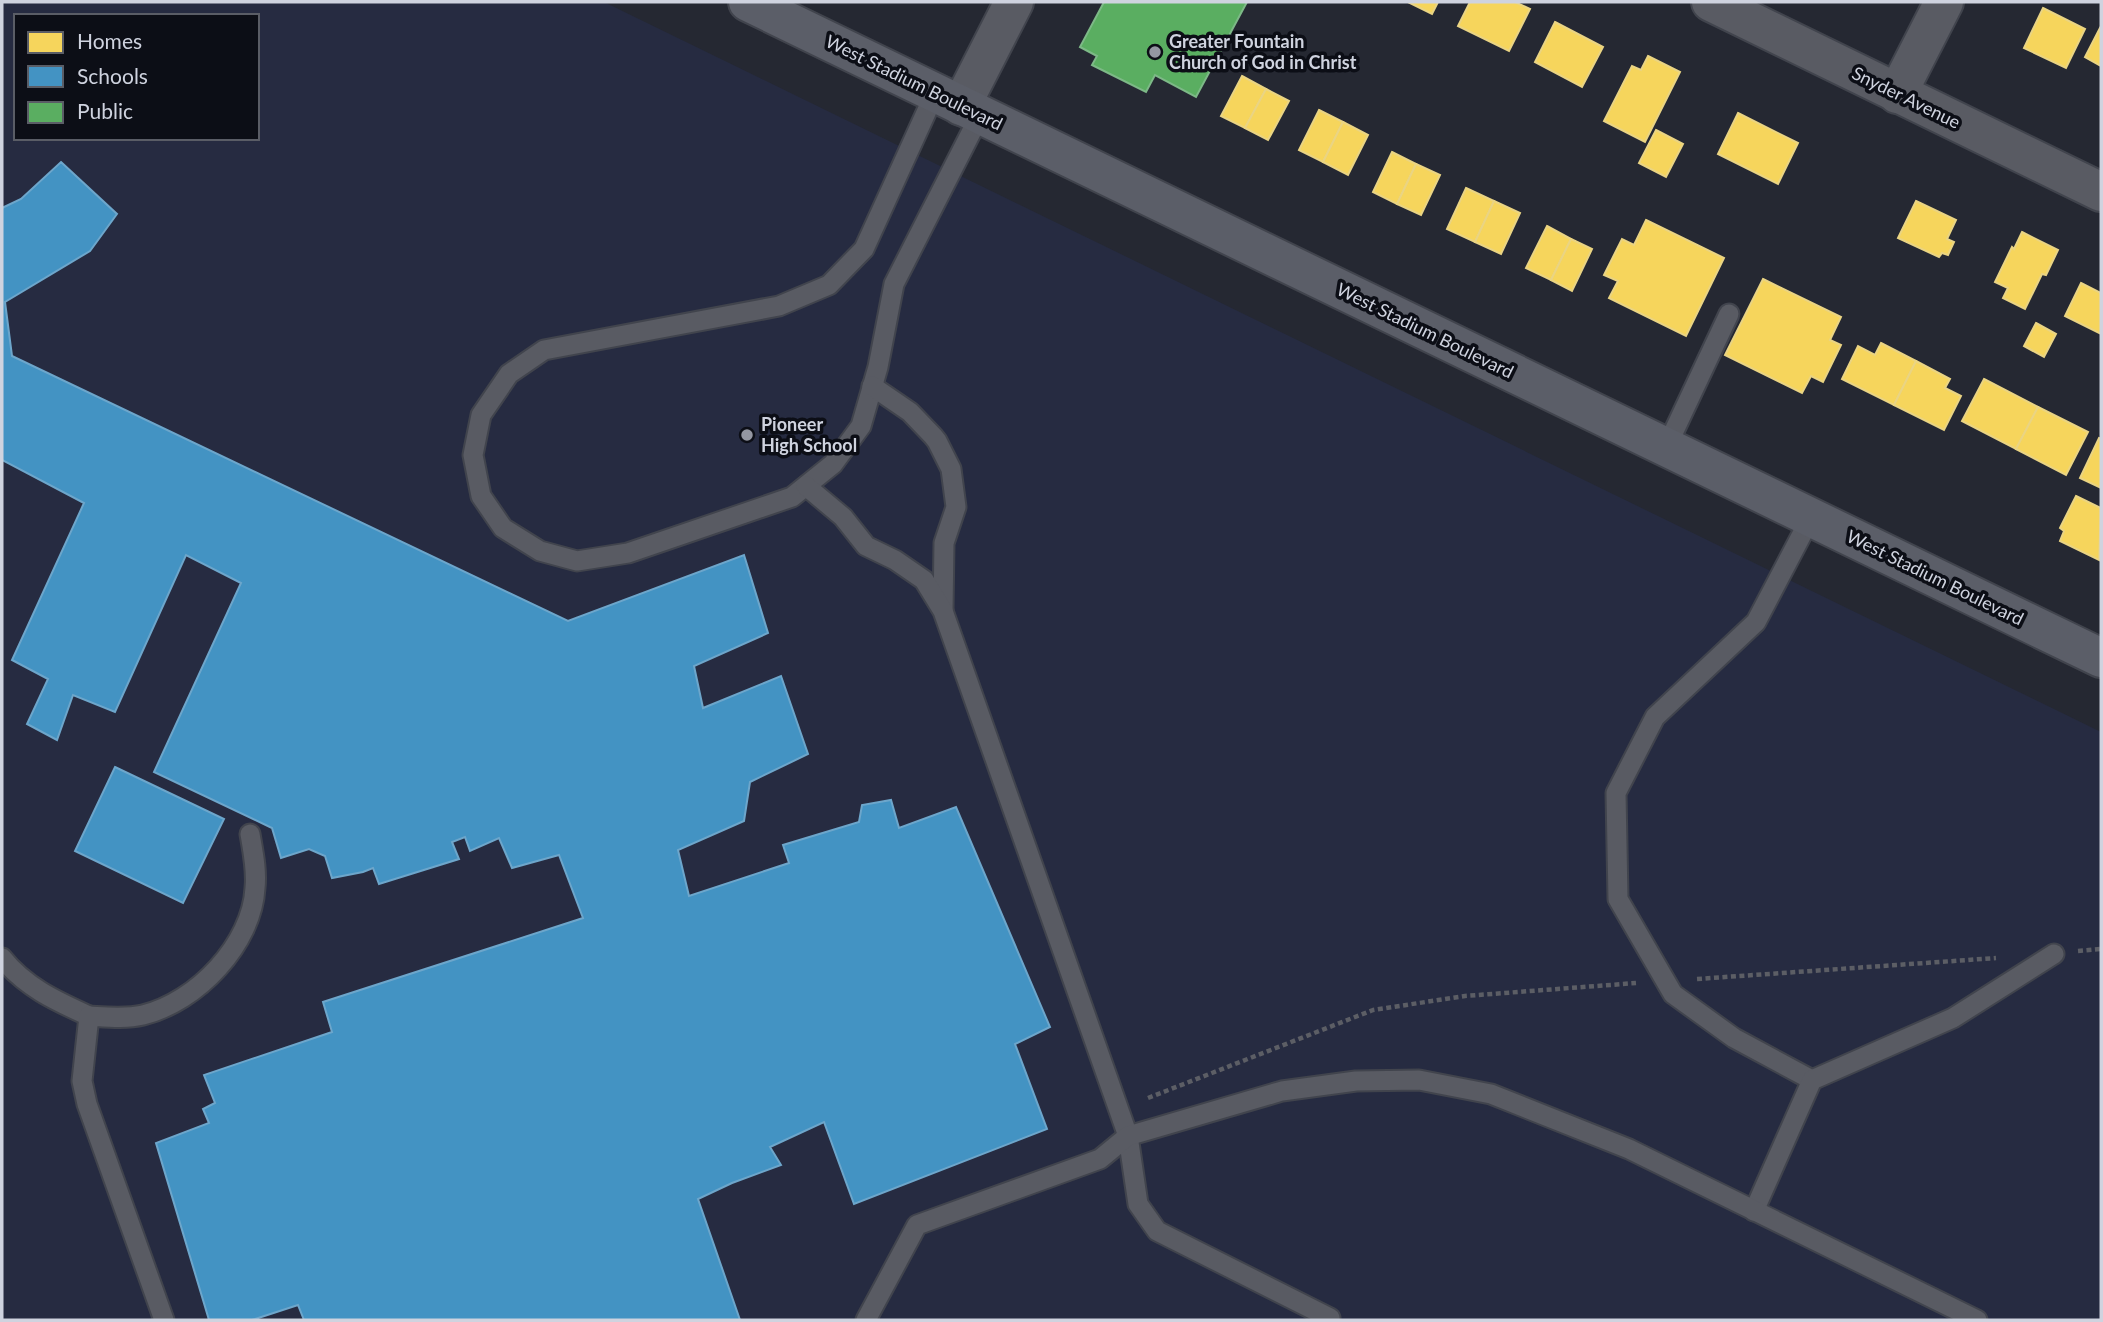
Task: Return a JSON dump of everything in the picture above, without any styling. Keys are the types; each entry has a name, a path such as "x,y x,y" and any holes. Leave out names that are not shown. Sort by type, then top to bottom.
{"main road":[{"name":"West Stadium Boulevard","path":"748,2 2101,658"}],"street":[{"path":"959,105 1014,2"},
{"name":"Snyder Avenue","path":"1711,2 2101,192"},
{"path":"1897,94 1944,2"}],"lane":[{"path":"959,105 894,284 878,367 861,426 833,464 792,497 628,553 577,561 540,551 503,528 481,496 473,455 481,415 509,373 544,350 779,306 829,285 864,249 959,105"},
{"path":"1666,448 1729,314"},
{"path":"872,386 908,411 933,436 951,469 956,507 944,543 943,611"},
{"path":"806,486 843,517 866,546 895,560 924,580 943,611 1128,1136 1138,1204 1157,1231 1330,1318"},
{"path":"1811,517 1756,622 1655,717 1615,793 1618,900 1673,994 1734,1038 1812,1080"},
{"path":"2,958 14,973 48,998 89,1016 130,1017 168,1006 190,993 223,962 246,929 256,889 250,834"},
{"path":"1754,1211 1812,1080 1953,1017 2054,954"},
{"path":"89,1016 82,1081 87,1104 163,1320"},
{"path":"866,1320 917,1226 1100,1159 1128,1136 1282,1091 1356,1081 1419,1080 1491,1094 1629,1149 1977,1320"}],"path":[{"path":"2054,954 2101,949"},
{"path":"1148,1098 1373,1010 1465,996 1999,957"}],"shaded area":[{"name":"Pioneer High School","path":"2,2 604,2 2101,732 2101,1320 2,1320"}],"building: Homes":[{"path":"1408,2 1438,2 1432,14"},
{"path":"1470,2 1515,2 1530,9 1509,51 1458,26"},
{"path":"2043,8 2085,29 2066,68 2024,48"},
{"path":"1555,22 1603,47 1582,87 1535,62"},
{"path":"2101,29 2101,66 2085,57"},
{"path":"1648,56 1680,72 1645,142 1604,121 1632,66 1641,70"},
{"path":"1242,76 1266,89 1245,128 1221,116"},
{"path":"1266,89 1289,101 1268,140 1245,128"},
{"path":"1319,110 1343,122 1323,162 1299,150"},
{"path":"1738,113 1798,143 1778,184 1718,154"},
{"path":"1343,122 1368,135 1348,175 1323,162"},
{"path":"1656,130 1683,144 1666,177 1639,163"},
{"path":"1392,152 1416,164 1397,204 1373,192"},
{"path":"1416,164 1440,175 1421,215 1397,204"},
{"path":"1466,188 1494,201 1475,242 1447,229"},
{"path":"1494,201 1520,213 1501,254 1475,242"},
{"path":"1916,201 1956,220 1947,239 1954,242 1948,255 1942,253 1939,257 1898,238"},
{"path":"1646,220 1724,258 1686,336 1609,298 1618,281 1604,275 1622,239 1634,245"},
{"path":"1547,226 1571,239 1551,280 1526,268"},
{"path":"2022,232 2058,250 2046,275 2042,274 2025,309 2003,298 2008,288 1995,282"},
{"path":"1571,239 1592,249 1572,291 1551,280"},
{"path":"1763,279 1841,317 1830,340 1841,345 1823,382 1811,376 1802,393 1725,355"},
{"path":"2081,283 2101,293 2101,334 2065,316"},
{"path":"2036,323 2056,334 2044,357 2024,346"},
{"path":"1881,343 1916,361 1894,405 1842,379 1858,346 1875,355"},
{"path":"1916,361 1950,379 1945,388 1961,396 1944,430 1894,405"},
{"path":"1984,379 2038,407 2016,449 1962,421"},
{"path":"2038,407 2088,432 2066,475 2016,449"},
{"path":"2099,438 2101,439 2101,488 2080,478"},
{"path":"2076,496 2101,508 2099,560 2060,541 2064,531 2060,528"}],"building: Schools":[{"path":"61,162 117,214 90,251 5,302 12,356 568,621 744,555 768,633 694,666 703,708 781,676 808,754 750,782 744,821 678,850 689,896 789,863 783,845 859,822 862,805 891,800 899,828 956,807 1050,1027 1015,1044 1047,1129 854,1204 824,1122 770,1147 781,1165 698,1199 740,1320 304,1320 298,1305 252,1320 209,1320 156,1143 209,1123 203,1109 215,1103 204,1075 332,1032 323,1002 583,918 559,855 512,868 499,838 470,851 465,837 452,842 459,859 379,884 373,868 332,878 325,856 309,849 281,858 272,828 154,772 241,583 186,555 115,712 73,695 57,740 27,724 48,679 12,660 84,503 2,460 2,208 21,199"},
{"path":"115,767 224,819 183,903 75,851"}],"building: Public":[{"name":"Greater Fountain Church of God in Christ","path":"1104,2 1247,2 1196,97 1155,75 1146,92 1092,65 1097,56 1080,47"}],"place":[{"name":"Greater Fountain Church of God in Christ","path":"1155,52"},
{"name":"Pioneer High School","path":"747,435"}]}
